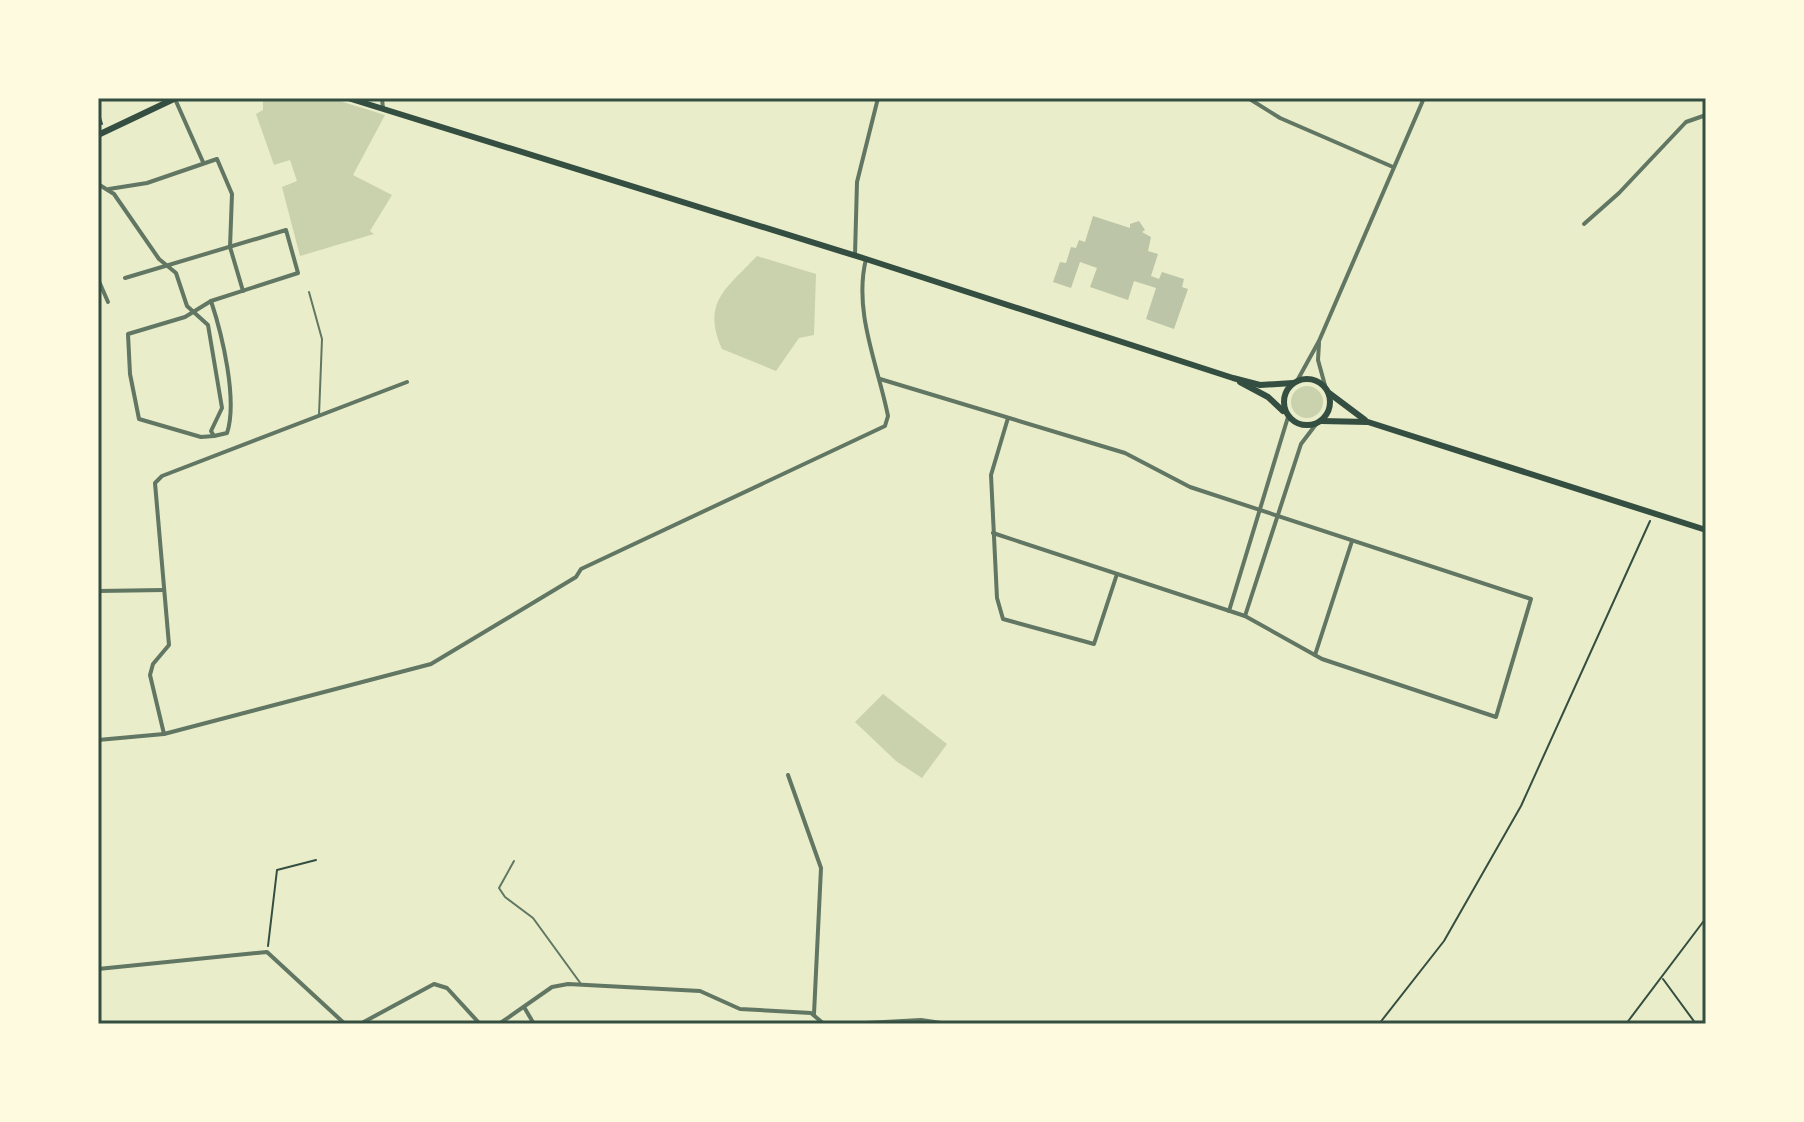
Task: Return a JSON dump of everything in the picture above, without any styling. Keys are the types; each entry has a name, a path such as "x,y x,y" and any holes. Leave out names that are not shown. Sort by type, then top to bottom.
{"main road":[{"path":"100,135 176,98"},
{"path":"348,98 855,255 1233,378 1260,385 1313,380 1368,422"},
{"path":"1233,378 1268,397 1287,416 1302,425 1368,422 1706,530"},
{"path":"1287,416 1284,394 1295,382"},
{"path":"1319,422 1329,410 1326,390"}],"street":[{"path":"176,98 204,163"},
{"path":"382,98 383,109"},
{"path":"855,255 857,182 878,98"},
{"path":"1248,98 1280,118 1393,167"},
{"path":"1295,382 1319,341 1424,98"},
{"path":"1584,224 1619,193 1686,122 1706,115"},
{"path":"98,185 109,189 147,183 217,159 232,194 230,247 243,291"},
{"path":"109,189 159,259 176,273 187,306 208,325 222,408 212,422 214,436"},
{"path":"125,278 286,230 298,273 211,301 194,312 128,334 130,374 139,419 201,437 227,433 229,411 224,357 211,301"},
{"path":"98,740 164,734 431,664 565,584 581,569 888,422 863,308 862,275 866,259"},
{"path":"98,279 108,302"},
{"path":"1319,341 1318,360 1326,390"},
{"path":"880,379 1125,453 1190,487 1531,599 1496,717 1315,655 1245,616 993,533"},
{"path":"164,734 150,675 153,664 169,645 155,483 162,476 407,382"},
{"path":"1229,611 1262,511 1287,416"},
{"path":"1008,418 991,475 997,598 1003,619 1094,644 1117,574"},
{"path":"1245,616 1301,444 1319,422"},
{"path":"1315,655 1352,541"},
{"path":"98,591 164,590"},
{"path":"788,775 821,868 814,1016"},
{"path":"98,969 267,952 345,1024"},
{"path":"360,1024 434,984 447,988 480,1024"},
{"path":"499,1024 552,987 581,985 700,991 740,1009 811,1013 820,1024"},
{"path":"524,1007 534,1024"},
{"path":"847,1024 921,1020 948,1024"}],"lane":[{"path":"309,292 322,339 319,416"},
{"path":"514,861 499,888 505,897 533,918 581,985"}],"path":[{"path":"98,111 100,135"},
{"path":"1379,1024 1444,941 1521,806 1654,513"},
{"path":"267,952 277,870 316,860"},
{"path":"1626,1024 1706,918"},
{"path":"1662,978 1696,1024"}],"green space":[{"path":"263,98 330,98 385,115 353,175 392,195 370,231 374,234 300,256 282,187 297,181 290,160 274,165 256,114 263,110"},
{"path":"757,256 816,274 814,335 799,338 776,371 722,349 716,333 714,319 720,297"},
{"path":"1307,386 1318,391 1323,402 1318,413 1307,418 1296,413 1291,402 1296,391"},
{"path":"883,694 947,744 922,778 896,761 855,722"}],"building":[{"path":"1093,216 1130,228 1130,224 1139,221 1145,230 1142,232 1151,237 1148,251 1158,254 1151,276 1159,279 1162,272 1184,279 1182,287 1188,289 1174,329 1146,319 1156,288 1134,281 1128,300 1090,287 1097,268 1080,262 1071,288 1053,282 1060,262 1066,263 1071,247 1076,248 1079,240 1085,242"}]}
